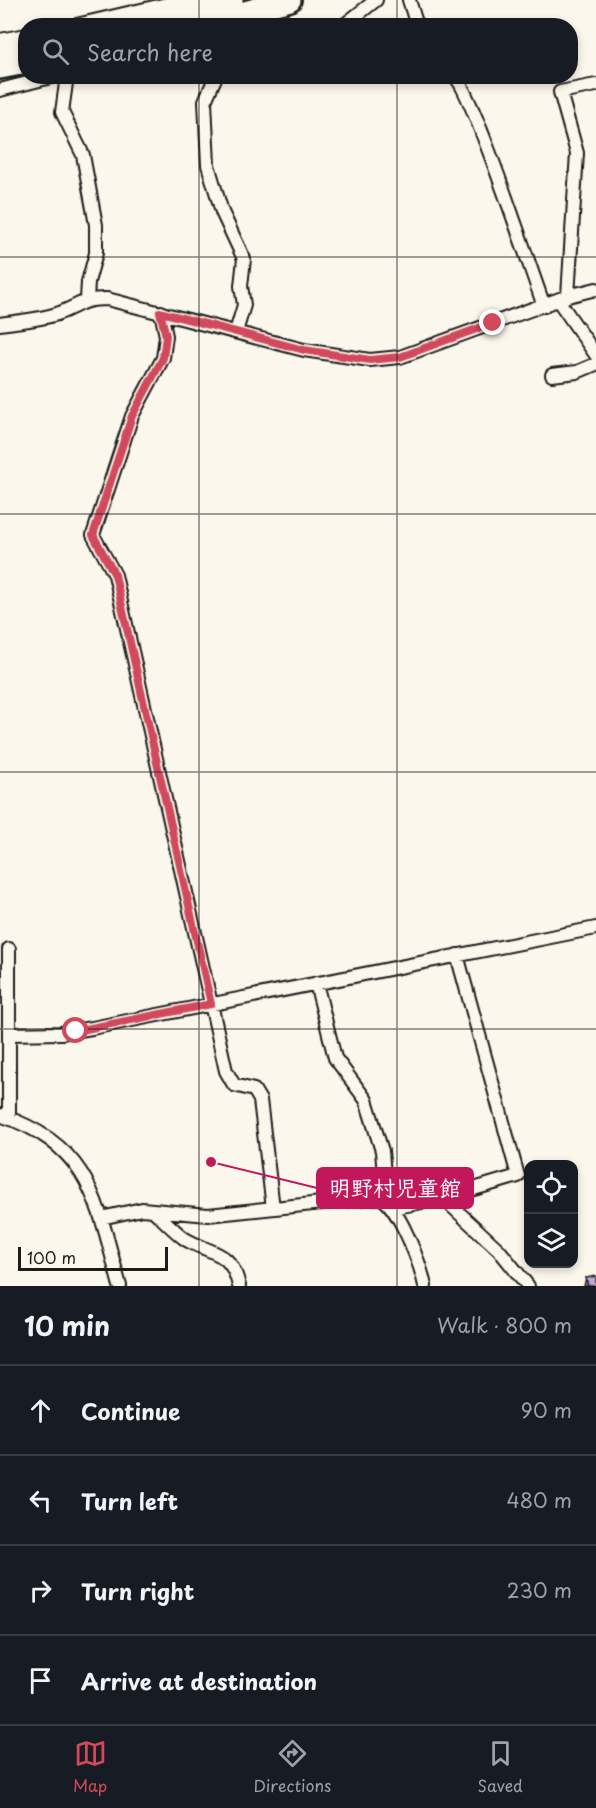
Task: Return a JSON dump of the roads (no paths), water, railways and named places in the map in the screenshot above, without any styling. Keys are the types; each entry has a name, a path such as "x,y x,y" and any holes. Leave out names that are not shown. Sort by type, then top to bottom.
{"highway":[{"path":"162,18 232,0"},
{"path":"224,18 290,0"},
{"path":"0,53 18,50"},
{"path":"0,68 18,65"}],"street":[{"path":"106,18 184,0"},
{"path":"353,18 376,0"},
{"path":"409,0 415,18"},
{"path":"0,40 18,37"},
{"path":"0,90 24,84"},
{"path":"67,84 62,112 83,155 96,225 96,253 88,282 87,299"},
{"path":"213,84 206,101 208,165 222,212 244,259 241,286 243,305 236,332"},
{"path":"461,84 496,171 544,306"},
{"path":"596,85 560,92 578,153 562,298 596,355"},
{"path":"0,324 34,320 59,313 87,299 107,299 341,357 386,360 562,298 596,289"},
{"path":"160,312 166,336 163,358 132,416 93,535 115,575 230,1080 240,1088 254,1090 260,1100 273,1208"},
{"path":"552,375 577,372 596,364"},
{"path":"9,1034 71,1031 596,928"},
{"path":"9,949 9,1034 4,1117 41,1135 76,1163 87,1178 120,1286"},
{"path":"101,1218 142,1209 208,1215 379,1197 389,1203 443,1198 518,1176 457,955"},
{"path":"316,983 335,1058 366,1100 382,1151 389,1203 406,1233 425,1286"},
{"path":"443,1198 499,1250 528,1286"},
{"path":"153,1210 185,1238 222,1255 231,1262 239,1286"}],"place":[{"name":"明野村児童館","path":"211,1162"}]}
